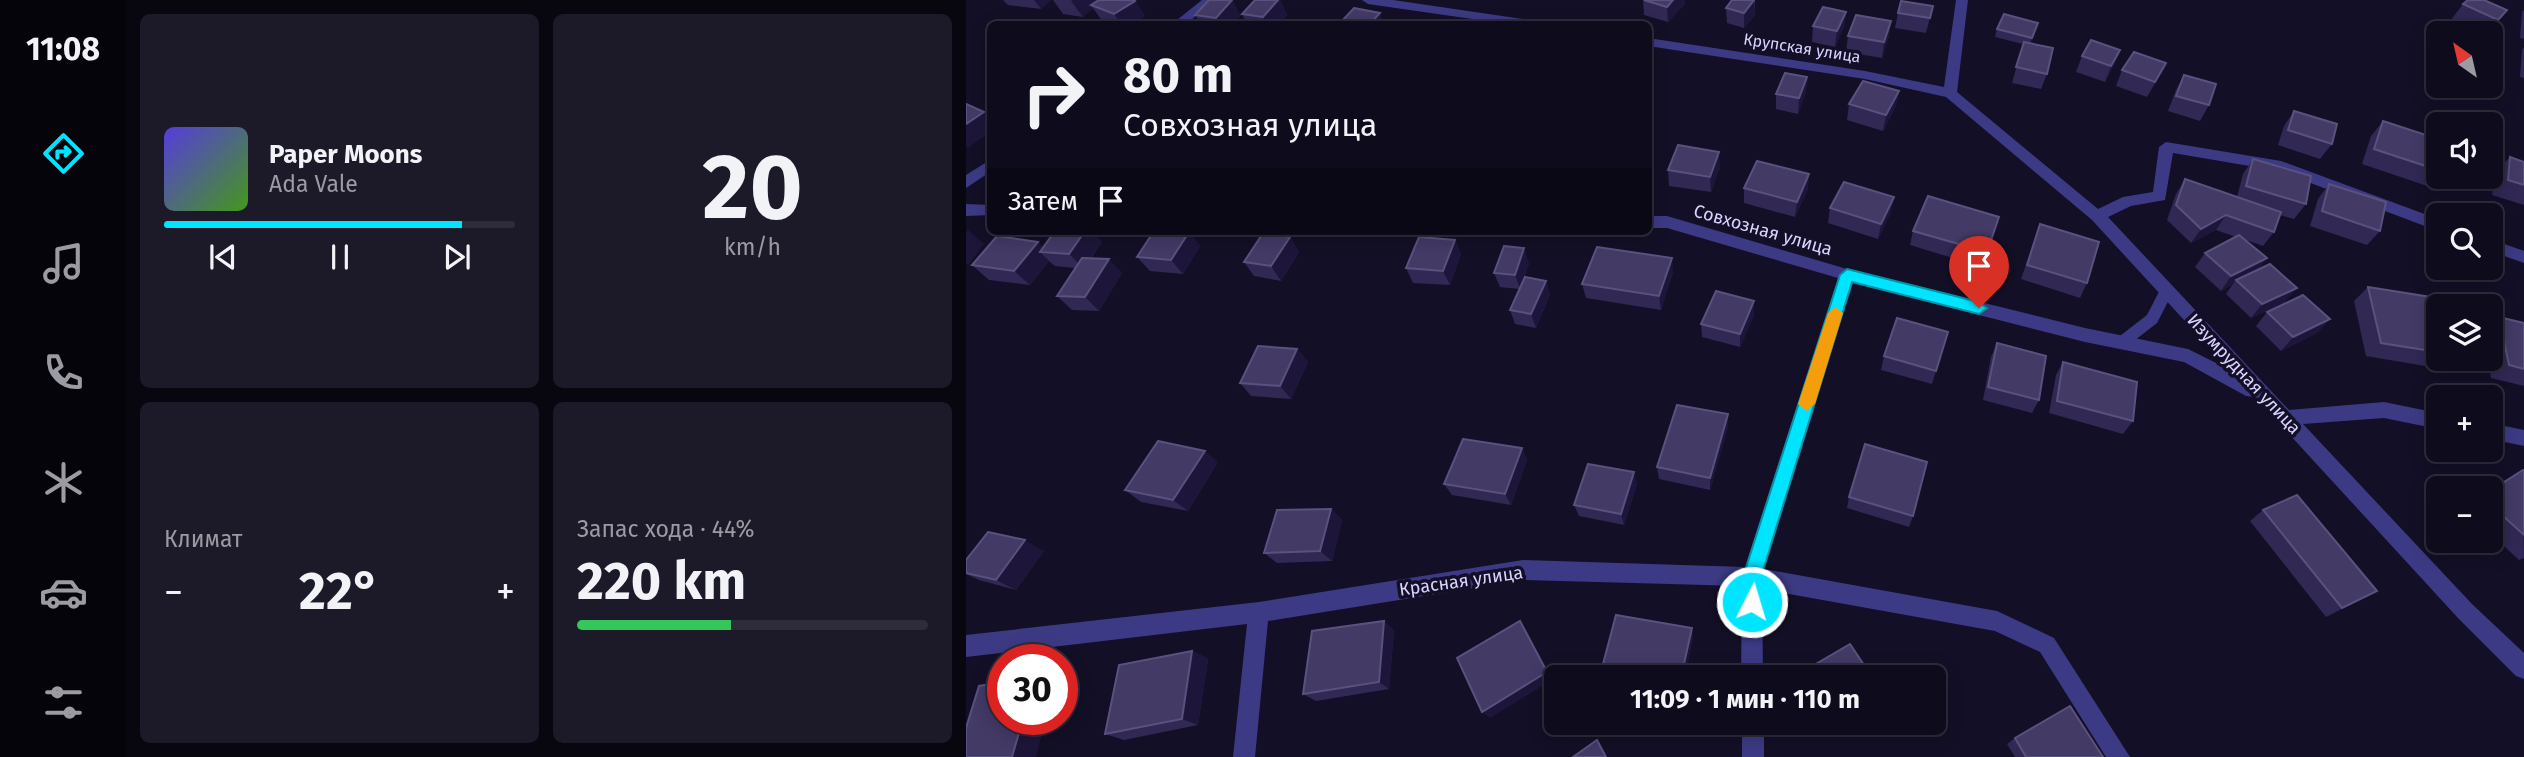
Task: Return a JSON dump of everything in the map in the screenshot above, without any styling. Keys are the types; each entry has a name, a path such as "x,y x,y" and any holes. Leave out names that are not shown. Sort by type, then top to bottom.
{"street":[{"path":"1182,21 1210,0"},
{"path":"1368,0 1510,21"},
{"path":"1950,93 1962,0"},
{"name":"Крупская улица","path":"1652,44 1865,75 1950,93"},
{"name":"Изумрудная улица","path":"1950,93 2097,216 2465,611 2524,668"},
{"path":"2097,216 2128,201 2160,196 2166,147 2281,166 2426,220"},
{"path":"966,183 987,167"},
{"path":"966,210 987,210"},
{"name":"Совхозная улица","path":"1652,222 1667,222 1847,275 2188,356 2267,399"},
{"path":"2503,250 2524,257"},
{"path":"1752,665 1752,577 1847,275"},
{"path":"2285,418 2384,410 2426,419"},
{"path":"2503,434 2524,438"},
{"name":"Красная улица","path":"966,646 1259,612 1523,570 1752,577 1997,621 2047,646 2119,757"},
{"path":"1244,757 1259,612"},
{"path":"1753,735 1753,757"}],"lane":[{"path":"2121,342 2152,319 2167,290"}],"building":[{"path":"1099,0 1135,1 1114,14 1091,5"},
{"path":"1209,0 1232,0 1216,18 1195,15"},
{"path":"1255,0 1278,0 1263,17 1242,14"},
{"path":"1644,0 1673,0 1667,7"},
{"path":"1732,0 1754,0 1744,13 1726,8"},
{"path":"2468,0 2484,0 2507,10 2498,20 2463,4"},
{"path":"1901,1 1933,6 1930,18 1898,13"},
{"path":"1823,7 1846,12 1837,31 1813,26"},
{"path":"1354,8 1380,13 1373,21 1342,21"},
{"path":"2004,14 2038,23 2032,38 1997,29"},
{"path":"1856,15 1891,21 1884,42 1848,36"},
{"path":"2091,40 2120,50 2111,66 2082,56"},
{"path":"2024,42 2053,48 2047,74 2016,67"},
{"path":"2134,52 2166,63 2155,82 2122,70"},
{"path":"1785,73 1807,77 1799,98 1776,94"},
{"path":"2184,75 2216,84 2209,105 2176,96"},
{"path":"1863,81 1899,91 1886,115 1849,104"},
{"path":"966,104 984,112 966,124"},
{"path":"2294,111 2337,124 2332,144 2288,130"},
{"path":"2383,121 2426,135 2426,166 2374,149"},
{"path":"1678,145 1719,152 1710,177 1668,170"},
{"path":"2510,157 2524,162 2524,185 2508,180"},
{"path":"2253,159 2311,176 2306,204 2246,186"},
{"path":"1757,161 1809,174 1797,202 1744,188"},
{"path":"2185,179 2281,212 2274,232 2226,215 2201,229 2176,205"},
{"path":"1844,182 1894,197 1881,224 1830,208"},
{"path":"2329,184 2386,202 2380,231 2322,211"},
{"path":"1928,196 1999,217 1987,252 1913,231"},
{"path":"2040,224 2099,242 2087,283 2027,265"},
{"path":"1052,235 1082,235 1069,254 1040,252"},
{"path":"1151,235 1187,235 1171,260 1137,257"},
{"path":"1262,235 1290,237 1271,266 1244,262"},
{"path":"2239,235 2267,258 2231,276 2205,253"},
{"path":"997,236 1038,242 1014,271 972,265"},
{"path":"1419,237 1455,240 1443,271 1406,268"},
{"path":"1504,246 1524,248 1515,275 1494,273"},
{"path":"1597,247 1672,258 1659,296 1582,284"},
{"path":"1082,258 1109,259 1085,297 1057,296"},
{"path":"2270,264 2297,288 2262,304 2236,280"},
{"path":"1525,277 1546,281 1531,314 1510,310"},
{"path":"2368,287 2426,296 2426,350 2381,343"},
{"path":"1716,291 1754,301 1740,334 1701,324"},
{"path":"2303,295 2330,319 2293,337 2267,312"},
{"path":"1897,318 1948,332 1936,371 1884,356"},
{"path":"2503,318 2524,323 2524,369 2509,365 2503,336"},
{"path":"1997,343 2046,356 2039,400 1988,387"},
{"path":"1258,346 1297,349 1280,386 1240,383"},
{"path":"2063,362 2137,382 2133,421 2057,401"},
{"path":"1677,405 1728,414 1710,478 1657,467"},
{"path":"1463,439 1522,448 1505,494 1444,484"},
{"path":"1158,441 1205,451 1173,500 1125,490"},
{"path":"1865,444 1927,462 1913,516 1849,497"},
{"path":"1588,464 1634,472 1621,514 1574,505"},
{"path":"2524,471 2524,535 2503,516 2503,483"},
{"path":"2297,495 2377,591 2342,608 2263,510"},
{"path":"1331,509 1320,551 1264,553 1277,510"},
{"path":"988,532 1025,540 996,580 966,573 966,560"},
{"path":"1616,615 1692,628 1684,665 1603,664"},
{"path":"1384,621 1379,682 1303,694 1312,631"},
{"path":"1520,621 1544,666 1544,674 1482,712 1457,658"},
{"path":"1850,644 1864,665 1814,665"},
{"path":"1192,651 1182,719 1105,734 1119,665"},
{"path":"987,685 987,735 1018,735 1012,757 966,757 966,728 979,686"},
{"path":"2070,706 2103,757 2026,757 2015,738"},
{"path":"1597,740 1606,757 1573,757"}],"slow traffic":[{"path":"1806,404 1835,313"}],"route":[{"path":"1752,602 1752,577 1847,275 1979,308"}]}
